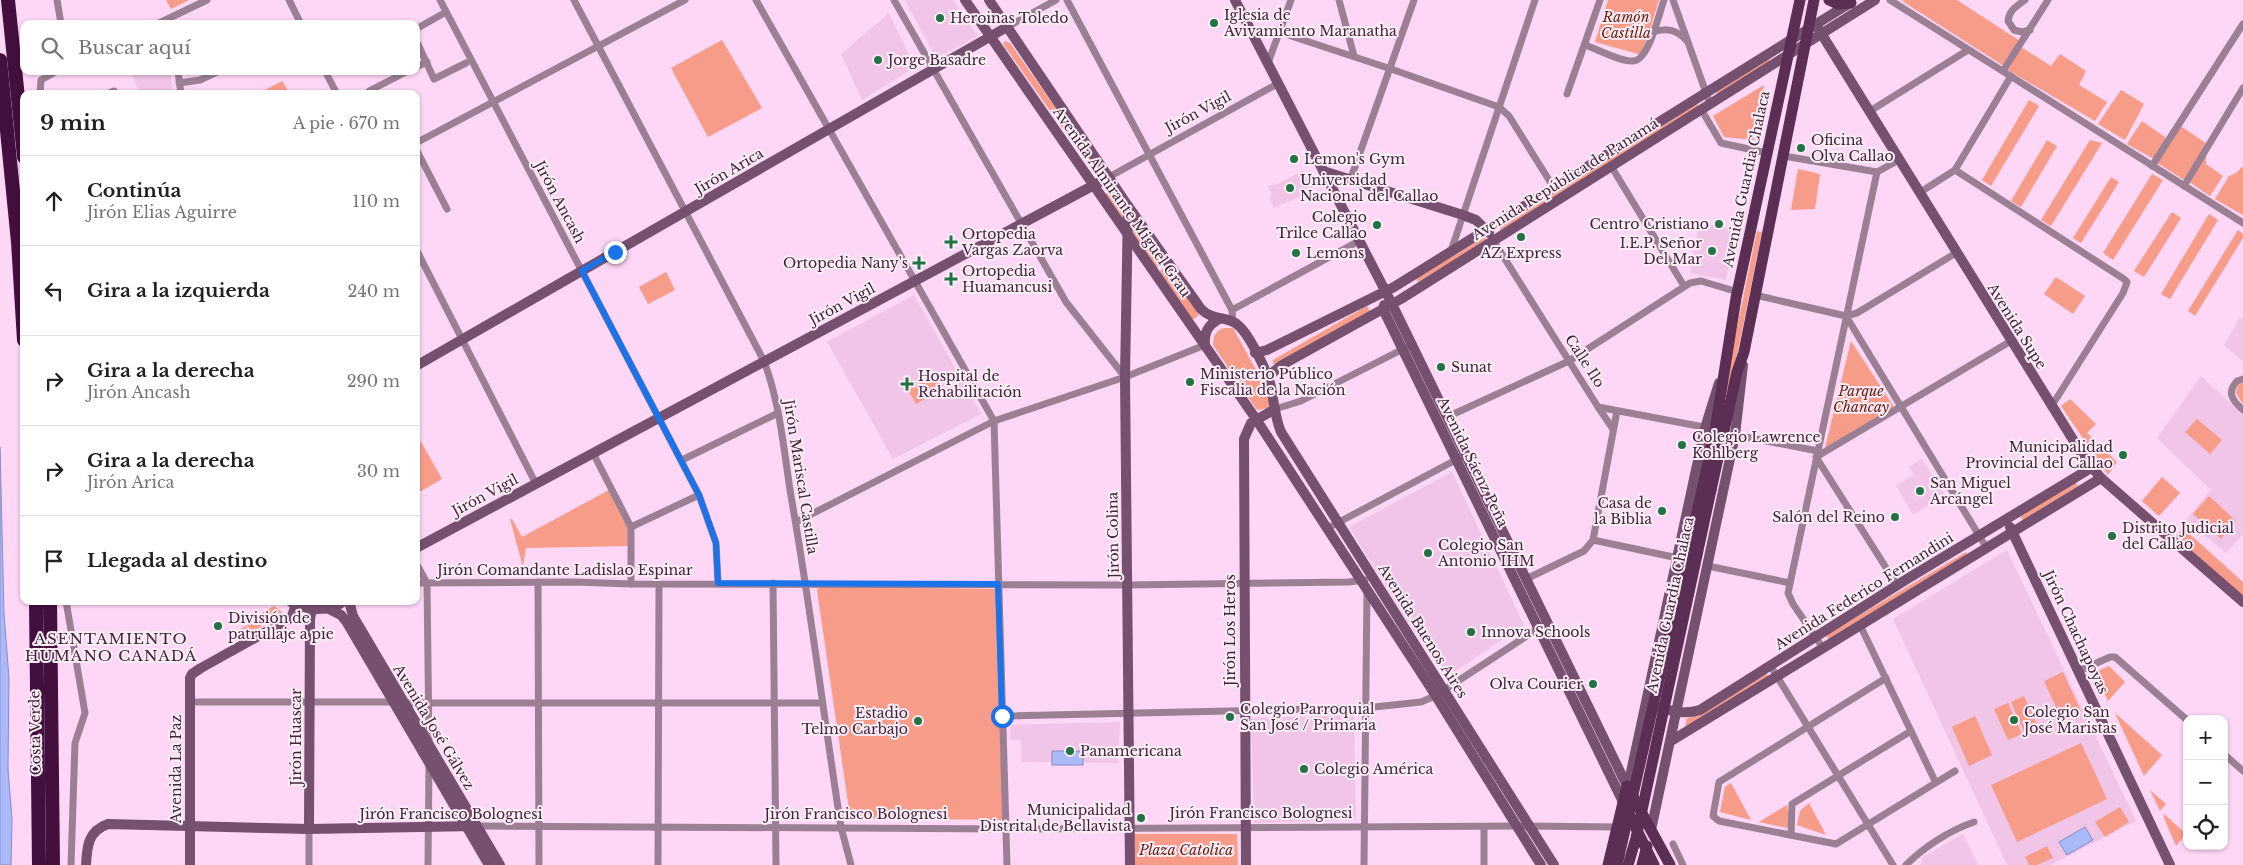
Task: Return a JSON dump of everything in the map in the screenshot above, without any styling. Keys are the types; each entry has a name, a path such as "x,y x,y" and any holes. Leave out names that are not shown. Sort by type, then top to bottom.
{"highway":[{"path":"8,0 20,117"},
{"path":"0,60 20,275"},
{"name":"Costa Verde","path":"36,605 38,865"},
{"name":"Costa Verde","path":"50,605 53,865"}],"main road":[{"name":"Avenida Almirante Miguel Grau","path":"965,0 1256,419"},
{"name":"Avenida Almirante Miguel Grau","path":"989,0 1108,177 1201,309 1208,316 1233,322"},
{"path":"1235,0 1385,291 1388,307"},
{"name":"Avenida Guardia Chalaca","path":"1642,865 1671,740 1735,435 1744,352 1806,45 1812,27 1814,0"},
{"path":"1829,0 1838,4 1853,1"},
{"name":"Avenida República de Panamá","path":"1267,377 1290,360 1388,307 1876,0"},
{"name":"Avenida República de Panamá","path":"1255,353 1267,350 1385,291 1853,1"},
{"name":"Avenida Guardia Chalaca","path":"1608,865 1624,804 1678,558 1710,429 1788,56 1797,3"},
{"name":"Jirón Arica","path":"420,364 1007,27"},
{"name":"Avenida Supe","path":"1812,27 1822,34 2051,407 2091,468 2243,602"},
{"path":"1323,171 1351,178 1463,215 1476,220 1486,229"},
{"name":"Jirón Vigil","path":"420,546 1108,177"},
{"name":"Jirón Colina","path":"1128,206 1126,233 1125,377 1130,865"},
{"path":"1752,223 1770,226"},
{"name":"Calle Ilo","path":"1486,229 1493,240"},
{"path":"1126,266 1138,260 1145,261"},
{"path":"1156,277 1160,268 1170,265"},
{"name":"Avenida Sáenz Peña","path":"1388,307 1543,625 1624,804"},
{"path":"1205,345 1204,337 1207,329 1219,319"},
{"path":"1233,322 1243,331 1267,377 1275,409 1256,419"},
{"name":"Avenida Sáenz Peña","path":"1407,347 1447,417 1461,457 1526,579 1543,625 1628,786"},
{"name":"Avenida Guardia Chalaca","path":"1617,865 1707,490 1737,372 1744,352"},
{"name":"Avenida Buenos Aires","path":"1275,409 1282,432 1374,580 1517,826 1542,865"},
{"name":"Avenida Buenos Aires","path":"1256,419 1365,586 1554,865"},
{"name":"Jirón Los Heros","path":"1246,865 1244,439 1250,423 1256,419"},
{"name":"Avenida Guardia Chalaca","path":"1628,865 1636,838 1707,490 1710,429"},
{"name":"Avenida Federico Fernandini","path":"1646,704 1677,712 1700,710 1815,636 2091,468"},
{"name":"Avenida Federico Fernandini","path":"1671,740 2101,478"},
{"name":"Jirón Chachapoyas","path":"2006,519 2020,545 2170,865"},
{"path":"1997,540 2010,540 2020,545"},
{"name":"Avenida La Paz","path":"190,865 190,678 192,674 289,620 292,616 293,605"},
{"path":"301,605 329,609 336,605"},
{"name":"Avenida José Gálvez","path":"350,605 353,616 500,865"},
{"name":"Jirón Huascar","path":"309,829 310,619 312,608"},
{"name":"Avenida José Gálvez","path":"329,609 341,615 346,621 489,865"},
{"path":"1613,757 1626,760 1634,755"},
{"path":"1628,786 1670,865"},
{"path":"1624,804 1654,865"},
{"name":"Jirón Francisco Bolognesi","path":"86,865 87,845 95,832 102,826 115,824 309,829 477,826"}],"street":[{"path":"57,0 60,20"},
{"path":"172,20 207,0"},
{"path":"289,0 299,20"},
{"name":"Jirón Ancash","path":"440,0 699,495 716,543 718,583"},
{"name":"Jirón Mariscal Castilla","path":"574,0 764,361 772,382 806,582 841,827 851,865"},
{"path":"420,141 685,0"},
{"path":"756,0 994,421 1007,865"},
{"path":"894,0 1066,302 1125,377"},
{"name":"Jirón Arica","path":"1007,27 1056,0"},
{"path":"1066,0 1232,310 1233,322"},
{"path":"1268,63 1291,0"},
{"path":"1339,0 1354,56"},
{"path":"1351,178 1414,0"},
{"path":"1451,250 1535,0"},
{"path":"1567,94 1600,0"},
{"path":"1585,45 1630,61 1638,60 1645,54 1664,0"},
{"path":"1673,0 1706,92 1705,106 1721,143 1767,153"},
{"path":"1890,0 2243,223"},
{"path":"2026,0 2013,8 2008,15 2008,21 2014,30 2022,32 2030,30"},
{"path":"2003,72 2048,0"},
{"path":"420,27 446,12"},
{"path":"2152,166 2243,24"},
{"path":"1653,32 1672,30 1683,37 1689,44"},
{"path":"1279,32 1499,107 1509,116 1554,188"},
{"path":"420,49 434,79 466,63"},
{"path":"1870,111 1968,50"},
{"path":"420,65 426,62"},
{"path":"40,90 39,84 50,75"},
{"path":"178,75 180,90"},
{"path":"179,83 205,79 212,75"},
{"path":"328,75 335,90"},
{"path":"371,90 400,75"},
{"path":"1919,193 1955,170 2011,76"},
{"name":"Jirón Vigil","path":"1108,177 1279,83"},
{"path":"2184,186 2243,88"},
{"path":"1784,156 1877,172 1899,160"},
{"path":"420,157 447,209"},
{"path":"1611,166 1684,286"},
{"path":"1955,170 2127,282 2123,293 2051,407"},
{"path":"1822,648 1793,604 1788,593 1877,172"},
{"name":"Calle Ilo","path":"1493,240 1598,407 1710,429"},
{"path":"1232,310 1359,241"},
{"path":"1755,295 1846,316 1857,313 1956,253"},
{"path":"420,258 536,484"},
{"path":"1447,417 1569,361 1684,286 1695,281 1738,292"},
{"path":"1846,316 1986,547"},
{"path":"1735,435 1817,454 2011,342"},
{"path":"796,522 994,421 1125,377 1205,345"},
{"path":"1275,409 1301,401 1407,347"},
{"path":"2243,379 2237,382 2231,391 2232,398 2243,410"},
{"path":"1598,407 1614,429"},
{"path":"1526,579 1584,551 1593,540 1617,411"},
{"path":"682,460 778,412"},
{"path":"593,453 631,527 631,584"},
{"path":"1817,454 1898,585"},
{"path":"1328,528 1461,457"},
{"path":"631,527 699,495"},
{"path":"1593,540 1678,558"},
{"path":"1708,566 1790,583"},
{"path":"420,570 427,583 429,744"},
{"path":"1364,865 1365,586 1374,580"},
{"path":"538,582 539,865"},
{"name":"Jirón Comandante Ladislao Espinar","path":"420,583 658,584 806,582 1127,584 1244,582 1365,586"},
{"path":"773,583 776,865"},
{"path":"658,584 658,865"},
{"path":"67,605 85,718 75,743 71,865"},
{"path":"1002,716 1365,708 1421,702 1439,693 1543,625"},
{"path":"1860,625 1936,781"},
{"path":"2079,671 2110,657 2115,657 2183,716"},
{"path":"1770,665 1893,865"},
{"path":"1886,678 1719,782 1712,810 1713,816 1719,820 1836,844 1955,771"},
{"path":"190,702 393,702"},
{"path":"405,703 822,703"},
{"path":"1791,835 1792,804 1911,731"},
{"path":"2228,758 2243,771"},
{"path":"428,865 429,761"},
{"path":"1906,865 1919,852 1964,825 1974,822"},
{"name":"Jirón Francisco Bolognesi","path":"477,826 538,828 841,827 1006,829 1246,826 1618,827"},
{"path":"1484,827 1484,865"},
{"name":"Jirón Huascar","path":"309,829 309,865"},
{"path":"1673,844 1683,865"}],"shaded area":[{"name":"Heroinas Toledo","path":"905,0 953,0 978,36 936,58"},
{"name":"Jorge Basadre","path":"889,13 915,67 862,100 841,54"},
{"path":"132,75 171,75 172,90 139,90"},
{"name":"Universidad Nacional del Callao","path":"1303,170 1312,191 1274,208 1269,197 1272,195 1268,186 1278,184"},
{"name":"I.E.P. Señor Del Mar","path":"1699,223 1735,230 1726,280 1690,273"},
{"name":"Hospital de Rehabilitación","path":"914,295 981,414 893,459 827,342"},
{"path":"2240,317 2243,319 2243,362 2224,345"},
{"path":"2201,376 2243,415 2243,534 2226,553 2186,520 2211,490 2157,438"},
{"name":"San Miguel Arcángel","path":"1922,459 1945,495 1913,515 1896,486 1914,475 1909,467"},
{"name":"Colegio San Antonio IHM","path":"1452,472 1524,625 1447,677 1419,639 1349,527"},
{"name":"Colegio San José Maristas","path":"2007,550 2136,821 2050,865 2007,865 1893,619"},
{"name":"Colegio América","path":"1354,715 1356,820 1254,823 1251,718"},
{"name":"Panamericana","path":"1120,722 1118,763 1021,762 1021,740 1010,740 1011,725"},
{"path":"1963,834 1978,865 1921,865 1923,857"}],"green space":[{"path":"166,0 189,0 171,9"},
{"name":"Ramón Castilla","path":"1608,0 1659,0 1642,55 1595,42"},
{"path":"1957,0 2020,41 2004,66 1902,1"},
{"path":"722,40 762,108 708,137 671,68"},
{"path":"1005,41 1010,43 1097,167 1092,170 1003,44"},
{"path":"2021,47 2051,66 2060,54 2086,71 2079,85 2107,102 2095,121 2008,70"},
{"path":"1769,58 1769,64 1718,95 1716,91"},
{"path":"282,81 288,90 265,90"},
{"path":"1764,85 1754,140 1724,137 1713,116"},
{"path":"2121,90 2144,104 2125,140 2098,124"},
{"path":"2029,100 2039,106 1991,186 1982,180"},
{"path":"1697,104 1700,108 1502,232 1500,228"},
{"path":"2142,121 2166,138 2154,159 2127,144"},
{"path":"2179,125 2207,144 2184,180 2156,162"},
{"path":"2047,140 2057,146 2021,207 2011,201"},
{"path":"2090,140 2102,143 2051,226 2041,220"},
{"path":"2206,154 2206,164 2223,176 2210,196 2188,181"},
{"path":"2242,167 2243,215 2215,199 2229,176 2236,173"},
{"path":"1798,169 1820,174 1815,209 1791,210"},
{"path":"2152,174 2163,180 2113,260 2103,253"},
{"path":"2111,177 2119,182 2081,243 2073,238"},
{"path":"1112,189 1125,207 1125,217 1122,220 1104,195"},
{"path":"2172,212 2181,218 2144,277 2134,271"},
{"path":"2209,214 2218,220 2170,299 2161,294"},
{"path":"1134,220 1163,263 1154,270 1131,236"},
{"path":"2238,230 2243,234 2243,238 2195,316 2188,311"},
{"path":"1757,231 1762,232 1738,351 1726,396 1732,351"},
{"path":"1485,237 1487,241 1418,282 1416,278"},
{"path":"1167,266 1197,309 1199,315 1192,320 1159,272"},
{"path":"666,272 675,290 648,304 639,287"},
{"path":"2056,277 2085,296 2073,314 2044,294"},
{"path":"1367,306 1370,311 1279,366 1273,364 1273,360"},
{"path":"1233,328 1272,399 1268,408 1257,410 1213,345 1214,336 1219,330"},
{"name":"Parque Chancay","path":"1851,341 1894,407 1825,448"},
{"path":"934,376 942,390 916,404 908,390"},
{"path":"2243,383 2243,404 2236,393 2238,385"},
{"path":"2070,399 2096,424 2087,433 2117,462 2108,475 2061,406"},
{"path":"2197,419 2222,440 2210,454 2185,432"},
{"path":"420,440 442,479 420,492"},
{"path":"2162,477 2180,493 2159,516 2142,501"},
{"path":"2075,480 2078,486 2023,521 2019,513"},
{"path":"609,490 629,528 628,546 526,548 523,567 510,519 512,519 522,537"},
{"path":"2209,496 2236,521 2221,539 2193,514"},
{"path":"2183,528 2243,582 2243,597 2176,536"},
{"path":"1966,552 1968,557 1830,641 1826,635"},
{"name":"Estadio Telmo Carbajo","path":"820,587 996,589 1004,818 1001,820 854,818 850,816 817,590"},
{"path":"274,606 284,614 264,625 258,615"},
{"path":"258,620 262,626 238,639 236,631"},
{"path":"2109,666 2125,682 2108,701 2095,672"},
{"path":"2063,672 2081,711 2062,720 2044,681"},
{"path":"1766,674 1771,678 1684,732 1687,718 1702,714"},
{"path":"2024,696 2038,726 2024,732 2011,702"},
{"path":"2008,703 2022,734 2008,740 1994,709"},
{"path":"2115,713 2162,755 2144,776"},
{"path":"1975,716 1992,755 1969,766 1952,727"},
{"path":"2081,743 2107,799 2017,842 1991,785"},
{"path":"1731,783 1751,820 1720,812 1725,787"},
{"path":"2150,790 2166,804 2160,811"},
{"path":"1809,803 1826,835 1797,825 1800,811"},
{"path":"1787,805 1790,824 1787,828 1759,822"},
{"path":"2120,807 2129,822 2105,837 2095,822"},
{"path":"2164,814 2183,831 2183,838 2176,846"},
{"name":"Plaza Catolica","path":"1134,834 1237,834 1238,865 1134,865"},
{"path":"2047,846 2053,858 2037,865 2029,865 2025,857"}],"water":[{"path":"0,447 4,614 9,678 8,769 12,819 11,865 0,865"},
{"path":"1052,751 1083,751 1083,765 1052,765"},
{"path":"2085,827 2093,840 2067,855 2059,842"}],"place":[{"name":"Heroinas Toledo","path":"940,18"},
{"name":"Iglesia de Avivamiento Maranatha","path":"1214,23"},
{"name":"Jorge Basadre","path":"878,60"},
{"name":"Oficina Olva Callao","path":"1801,148"},
{"name":"Lemon's Gym","path":"1294,159"},
{"name":"Universidad Nacional del Callao","path":"1290,188"},
{"name":"Centro Cristiano","path":"1719,224"},
{"name":"Colegio Trilce Callao","path":"1377,225"},
{"name":"AZ Express","path":"1521,237"},
{"name":"Ortopedia Vargas Zaorva","path":"951,242"},
{"name":"I.E.P. Señor Del Mar","path":"1712,251"},
{"name":"Lemons","path":"1296,253"},
{"name":"Ortopedia Nany's","path":"919,263"},
{"name":"Ortopedia Huamancusi","path":"951,279"},
{"name":"Sunat","path":"1441,367"},
{"name":"Ministerio Público Fiscalia de la Nación","path":"1190,382"},
{"name":"Hospital de Rehabilitación","path":"907,384"},
{"name":"Colegio Lawrence Kohlberg","path":"1682,445"},
{"name":"Municipalidad Provincial del Callao","path":"2123,455"},
{"name":"San Miguel Arcángel","path":"1920,491"},
{"name":"Casa de la Biblia","path":"1662,511"},
{"name":"Salón del Reino","path":"1895,517"},
{"name":"Distrito Judicial del Callao","path":"2112,536"},
{"name":"Colegio San Antonio IHM","path":"1428,553"},
{"name":"División de patrullaje a pie","path":"218,626"},
{"name":"Innova Schools","path":"1471,632"},
{"name":"Olva Courier","path":"1593,684"},
{"name":"Colegio Parroquial San José / Primaria","path":"1230,717"},
{"name":"Colegio San José Maristas","path":"2014,720"},
{"name":"Estadio Telmo Carbajo","path":"918,721"},
{"name":"Panamericana","path":"1070,751"},
{"name":"Colegio América","path":"1304,769"},
{"name":"Municipalidad Distrital de Bellavista","path":"1141,818"}],"district":[{"name":"ASENTAMIENTO HUMANO CANADÁ","path":"111,648"}],"route":[{"path":"615,252 582,271 699,495 716,543 718,583 998,584 1002,716"}]}
